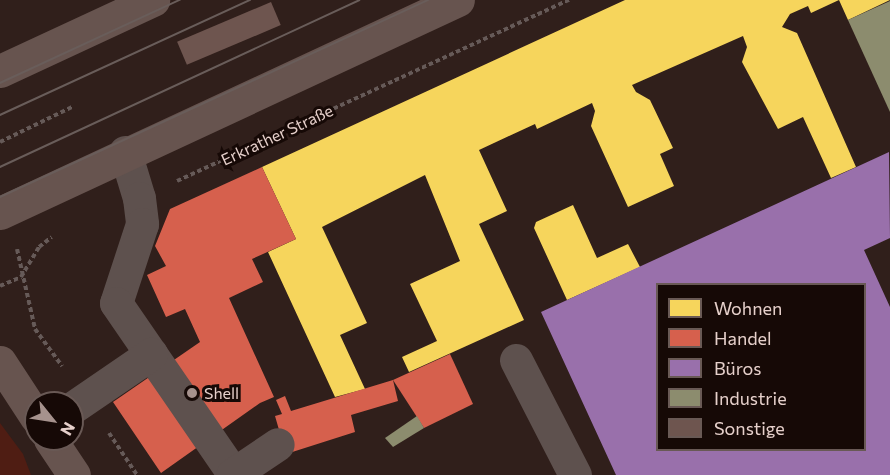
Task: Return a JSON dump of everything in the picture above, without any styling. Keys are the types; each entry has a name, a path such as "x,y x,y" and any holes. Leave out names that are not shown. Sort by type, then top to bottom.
{"main road":[{"path":"0,70 153,0"},
{"path":"0,213 126,152 458,0"},
{"path":"0,362 24,399"},
{"path":"57,451 70,472"}],"lane":[{"path":"126,152 140,198 142,224 116,303 232,474 278,444"},
{"path":"84,400 151,354"},
{"path":"516,360 575,475"}],"path":[{"name":"Erkrather Straße","path":"140,198 569,0"},
{"path":"0,142 72,107"},
{"path":"0,286 21,277 39,247 58,233"},
{"path":"17,249 21,277"}],"shaded area":[{"path":"0,423 23,454 31,475 0,475"}],"building: Wohnen":[{"path":"625,0 839,0 811,13 808,6 790,14 782,27 797,33 856,167 831,178 803,117 778,129 742,62 747,47 743,36 632,85 636,92 650,100 673,148 660,154 674,186 628,207 591,126 595,111 592,103 537,129 535,124 479,150 507,211 479,224 524,320 409,372 402,357 437,341 410,284 460,261 425,175 322,227 367,323 340,335 365,389 335,397 268,252 296,239 262,167"},
{"path":"839,0 890,0 848,20"},
{"path":"573,205 597,258 628,244 640,267 567,300 534,228 536,222"}],"building: Handel":[{"path":"262,167 296,239 252,259 263,282 229,298 274,397 260,403 161,473 113,402 200,342 185,309 166,317 147,275 166,266 155,246 170,209"},
{"path":"450,354 473,404 424,428 393,380"},
{"path":"393,380 398,401 351,415 355,432 286,454 275,416 282,414 276,400 285,396 291,411"}],"building: Büros":[{"path":"889,152 890,238 864,250 890,307 890,475 616,475 541,312"}],"building: Industrie":[{"path":"890,1 890,112 848,20"},
{"path":"417,416 424,428 393,447 385,438"}],"building: Sonstige":[{"path":"271,2 281,25 187,65 177,42"}],"tram line":[{"path":"0,83 180,0"},
{"path":"0,115 250,0"},
{"path":"0,167 359,0"},
{"path":"0,197 428,0"}],"place":[{"name":"Shell","path":"192,393"}]}
